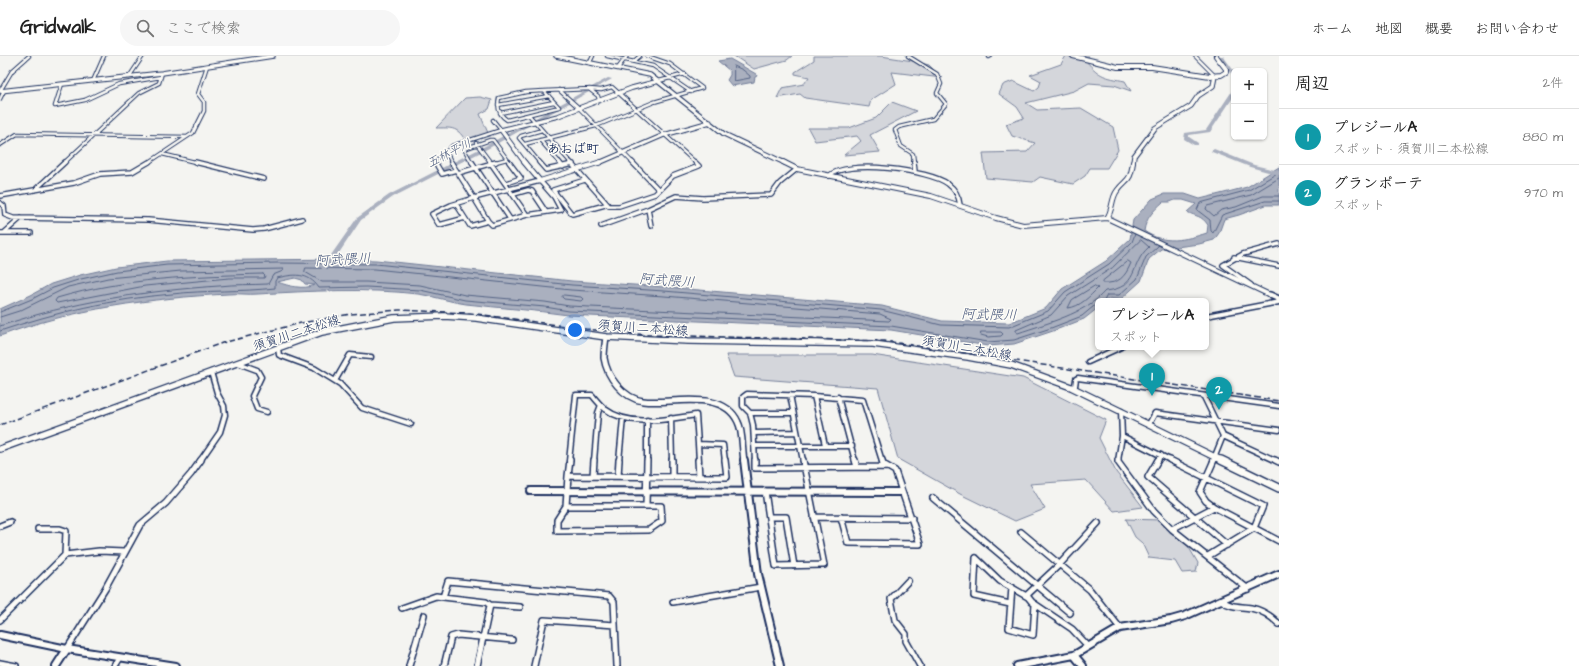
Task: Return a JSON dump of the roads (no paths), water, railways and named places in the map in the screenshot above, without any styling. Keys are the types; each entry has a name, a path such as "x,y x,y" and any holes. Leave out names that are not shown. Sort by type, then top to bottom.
{"main road":[{"path":"1073,56 1118,67 1152,67 1215,76 1226,72 1226,69 1216,56"},
{"name":"須賀川二本松線","path":"0,449 238,362 339,328 394,318 423,316 476,318 606,337 688,341 873,344 945,353 1011,366 1071,387 1279,488"}],"street":[{"path":"0,91 12,71 29,56"},
{"path":"93,81 104,56"},
{"path":"129,77 143,56"},
{"path":"62,84 55,106 84,100 98,95 108,87 119,84 206,66 273,56"},
{"path":"556,56 650,75 733,139 762,151 797,169 931,196 960,204 996,218 1024,225 1039,225 1073,220 1107,218 1226,274 1279,301"},
{"path":"590,62 593,56"},
{"path":"607,56 653,66 691,92"},
{"path":"618,68 627,56"},
{"path":"634,61 640,56"},
{"path":"525,144 596,126 654,102 702,88 670,64 647,56"},
{"path":"908,56 913,61 926,66 936,73 941,81 937,93 946,104 933,119 899,127 895,130 901,146 913,154 915,172"},
{"path":"1107,218 1110,214 1116,192 1129,179 1134,156 1155,128 1191,106 1198,96 1213,86 1215,76 1195,56"},
{"path":"0,196 74,182 108,173 134,171 162,154 194,132 204,111 204,102 198,94 206,66"},
{"path":"493,120 501,130 512,147 561,208 559,211 527,215 492,224 488,221 447,156 446,152 450,147 501,130 535,122 579,108 618,93 685,74"},
{"path":"0,91 129,77 162,75"},
{"path":"36,189 139,93 159,83 162,75"},
{"path":"529,115 573,164 605,205 611,207 619,206 655,194 673,176 699,166 612,87 601,90 590,89 559,90 526,92 500,97 498,99 498,105 500,113 505,120 559,107 544,91"},
{"path":"590,89 598,96 599,100"},
{"path":"559,90 579,108 660,190"},
{"path":"0,98 4,91"},
{"path":"498,105 549,96"},
{"path":"500,113 554,102"},
{"path":"465,218 438,225 432,213 456,204 597,164 664,135 710,122"},
{"path":"542,130 520,136 519,138 545,170 550,171 573,164"},
{"path":"0,145 17,134 94,134 187,137"},
{"path":"474,139 514,194 527,215"},
{"path":"506,183 521,178 493,140 477,144 463,150 510,219"},
{"path":"540,140 563,167"},
{"path":"162,154 264,179"},
{"path":"447,156 433,161 439,172 442,174 475,168 507,159"},
{"path":"829,176 832,173 857,168 915,172 933,176 950,184 958,196 960,204"},
{"path":"601,226 648,209 678,196 703,198 771,195 780,183 797,169"},
{"path":"585,180 553,190 572,214 605,205"},
{"path":"514,194 528,190 532,191 546,212"},
{"path":"0,203 4,205 6,215 8,217 148,220 190,226 253,230 264,229 302,218"},
{"path":"456,204 470,226 488,221"},
{"path":"648,209 651,226"},
{"path":"2,233 21,218"},
{"path":"2,233 31,233"},
{"path":"1256,289 1223,266 1234,256 1279,244"},
{"path":"1234,256 1279,266"},
{"path":"1209,315 1279,301"},
{"path":"606,337 604,361 617,386 625,394 634,399 643,401 709,402 724,407 733,413 739,423 754,547 761,587 780,666"},
{"path":"278,348 279,355 314,368 335,381 362,408 411,424"},
{"path":"1088,362 1114,350"},
{"path":"335,381 350,355 371,357"},
{"path":"238,362 241,365 258,370 261,377 252,396 257,409 267,412"},
{"path":"56,666 105,589 140,525 166,502 192,474 220,432 226,415 224,406 217,393 211,372"},
{"path":"1071,387 1075,386 1076,379 1078,378 1204,397 1279,406"},
{"path":"841,517 848,543 920,544 912,518 900,492 894,471 888,467 883,464 863,400 838,397 746,394 743,398 743,406 750,413 753,425 755,468 888,467"},
{"path":"566,506 661,506 662,521 649,530 557,531 557,520 566,506 568,492 568,476 576,395 592,395 608,411 623,418 647,420 696,415 699,477"},
{"path":"765,491 776,566 824,565 790,395"},
{"path":"814,396 825,446"},
{"path":"838,397 857,467"},
{"path":"1204,397 1223,436 1279,462"},
{"path":"594,476 598,413 601,405"},
{"path":"1121,411 1122,436 1118,462 1154,511 1172,529 1248,589"},
{"path":"750,413 793,413"},
{"path":"1149,424 1155,413 1279,430"},
{"path":"618,476 623,418"},
{"path":"671,418 672,476"},
{"path":"646,506 647,420"},
{"path":"754,433 797,432"},
{"path":"1122,436 1263,506 1254,528 1208,556"},
{"path":"1223,436 1200,492 1206,501 1214,507 1279,541"},
{"path":"568,476 727,477 723,445 698,444"},
{"path":"754,446 852,446"},
{"path":"1161,455 1148,477 1228,545"},
{"path":"531,491 900,492"},
{"path":"933,498 1070,614"},
{"path":"1172,529 1214,507"},
{"path":"769,517 786,518 794,566"},
{"path":"814,517 912,518"},
{"path":"0,526 10,522"},
{"path":"1028,597 1028,594 1036,584 1060,565 1098,523"},
{"path":"38,529 60,529 66,532 65,555"},
{"path":"1021,532 1090,590 1120,628"},
{"path":"0,620 65,555 99,551 124,552"},
{"path":"1010,604 974,596 976,558 991,574 1028,597 1035,604 1072,629 1088,646"},
{"path":"1017,666 1074,655 1120,628 1171,620 1248,589 1279,574"},
{"path":"443,597 448,581 609,596 614,602 617,666"},
{"path":"908,581 890,599 895,620 906,634 906,641 920,666"},
{"path":"673,602 761,587"},
{"path":"1012,587 1008,628 1033,635 1035,604"},
{"path":"402,608 436,596 486,602 490,605 520,607"},
{"path":"1221,600 1230,607 1251,608 1263,612 1279,624"},
{"path":"477,666 490,605"},
{"path":"409,666 424,615"},
{"path":"534,666 544,620 615,625"},
{"path":"0,635 67,649 176,666"},
{"path":"444,666 451,637 458,635 512,640"},
{"path":"1074,655 1083,666"},
{"path":"115,666 120,658"},
{"path":"0,663 16,666"}],"water":[{"path":"730,59 756,74 757,76 755,77 754,82 732,86 727,80 730,75 730,71 718,61"},
{"path":"1279,167 1279,205 1266,205 1224,219 1219,233 1214,240 1199,244 1161,249 1149,259 1141,281 1122,298 1095,298 1095,310 1084,319 1014,344 988,346 891,330 568,315 466,304 418,294 378,291 318,291 170,298 112,306 83,312 0,336 0,309 51,284 80,275 116,267 167,261 376,260 572,281 665,287 882,306 942,321 1009,323 1046,308 1062,289 1106,261 1130,239 1133,220 1152,199 1164,194 1185,194 1200,199 1247,187","holes":["1183,200 1196,204 1187,212 1201,218 1208,225 1207,233 1191,238 1167,240 1144,231 1148,218 1163,202","295,278 302,280 305,284 315,285 301,287 277,282"]}],"waterway":[{"path":"1221,56 1227,64"},
{"path":"1228,65 1231,70"},
{"name":"五林平川","path":"324,267 331,260 359,219 391,196 487,147 610,79"},
{"path":"1196,144 1186,138 1187,134 1208,131 1231,96"},
{"path":"1214,151 1252,166 1279,173"}],"railway":[{"path":"0,425 222,343 301,323 351,314 399,310 470,313 586,329 648,335 885,341 1279,401"}],"place":[{"name":"プレジールA","path":"1152,396"},
{"name":"グランポーテ","path":"1219,410"}],"district":[{"name":"あおば町","path":"573,148"}],"water label":[{"name":"阿武隈川","path":"343,259"},
{"name":"阿武隈川","path":"667,280"},
{"name":"阿武隈川","path":"989,314"}]}
